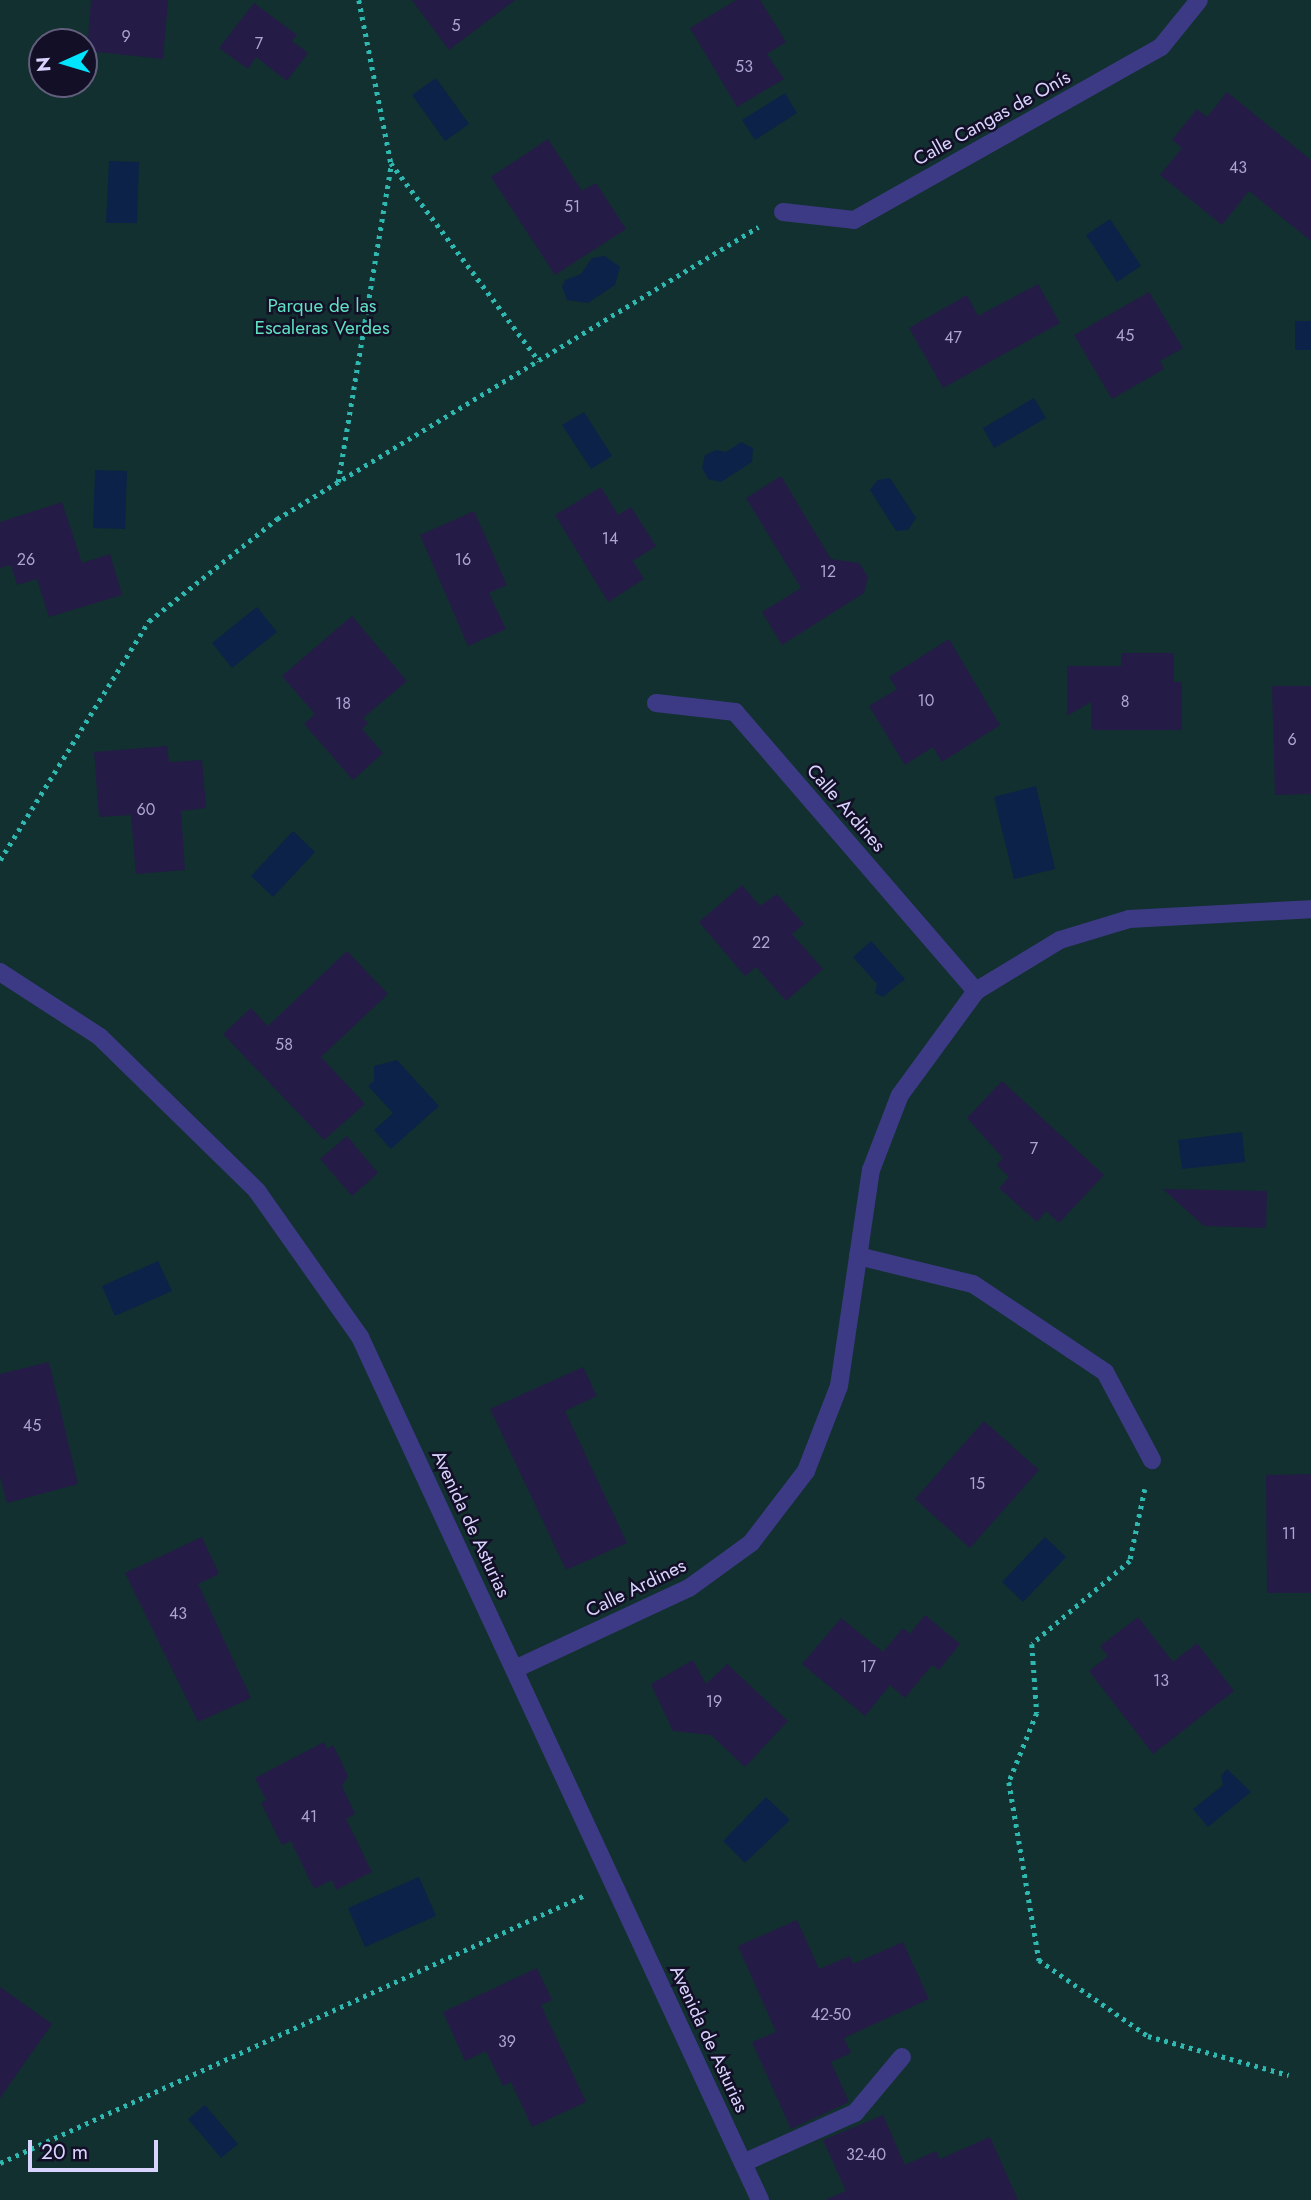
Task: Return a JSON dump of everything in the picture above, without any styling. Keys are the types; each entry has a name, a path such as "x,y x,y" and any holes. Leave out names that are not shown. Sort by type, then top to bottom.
{"street":[{"name":"Calle Cangas de Onís","path":"783,212 854,220 1161,47 1199,0"},
{"name":"Calle Ardines","path":"656,703 735,712 976,991"},
{"name":"Calle Ardines","path":"515,1669 689,1588 751,1544 806,1471 839,1386 871,1170 900,1095 976,991 1060,940 1129,919 1311,909"},
{"name":"Avenida de Asturias","path":"0,972 100,1037 257,1191 360,1337 760,2200"},
{"path":"858,1256 973,1284 1105,1372 1152,1460"},
{"path":"743,2164 855,2113 902,2057"}],"path":[{"path":"338,482 391,163 359,0"},
{"path":"391,163 539,361"},
{"path":"0,860 149,621 277,519 783,212"},
{"path":"1152,1460 1130,1561 1032,1644 1037,1713 1009,1782 1039,1960 1148,2036 1289,2075"},
{"path":"0,2163 613,1882"}],"green space":[{"name":"Parque de las Escaleras Verdes","path":"0,0 1311,0 1311,2200 0,2200"}],"water":[{"path":"436,78 469,124 445,141 412,95"},
{"path":"785,93 797,113 755,140 742,120"},
{"path":"109,161 139,162 137,223 106,223"},
{"path":"1110,219 1141,266 1117,282 1086,235"},
{"path":"605,256 620,267 615,285 588,303 567,300 562,287 565,280 581,274 592,258"},
{"path":"1295,321 1311,321 1311,350 1295,350"},
{"path":"1034,398 1046,418 994,448 983,428"},
{"path":"584,412 612,456 591,469 562,425"},
{"path":"741,442 753,448 752,462 721,482 708,479 702,468 705,455 716,450 726,452"},
{"path":"95,470 127,471 125,529 93,528"},
{"path":"890,478 916,518 908,530 896,531 870,490 878,480"},
{"path":"257,607 277,632 232,668 212,643"},
{"path":"1036,786 1055,869 1014,879 994,797"},
{"path":"293,831 315,852 273,897 251,876"},
{"path":"871,941 905,979 883,997 875,993 877,984 853,957"},
{"path":"397,1060 439,1106 391,1149 374,1130 393,1113 368,1086 374,1081 374,1066"},
{"path":"1242,1132 1245,1162 1182,1169 1178,1140"},
{"path":"158,1261 172,1291 115,1316 102,1286"},
{"path":"1045,1537 1066,1557 1023,1602 1002,1582"},
{"path":"1227,1769 1251,1792 1208,1827 1193,1809 1223,1785 1221,1776"},
{"path":"766,1797 790,1820 745,1863 723,1841"},
{"path":"419,1877 436,1916 365,1947 348,1908"},
{"path":"205,2105 238,2144 221,2158 188,2119"}],"building":[{"path":"91,0 168,0 163,59 98,52 98,28 89,28"},
{"path":"412,0 515,0 449,50"},
{"path":"736,0 760,0 786,42 767,54 784,79 737,107 690,28"},
{"path":"254,3 297,35 292,41 308,53 287,81 256,57 248,69 219,48"},
{"path":"1227,92 1311,160 1311,241 1249,191 1222,225 1160,175 1182,148 1172,140 1197,109 1207,117"},
{"path":"548,139 582,191 596,183 626,229 555,275 491,177"},
{"path":"1038,284 1060,323 943,388 909,328 967,295 978,316"},
{"path":"1149,292 1183,348 1160,361 1164,369 1112,399 1074,335"},
{"path":"781,476 831,559 859,563 868,577 864,593 782,645 762,612 801,588 746,498"},
{"path":"601,487 618,515 631,507 656,546 633,561 644,579 608,602 555,515"},
{"path":"62,502 82,563 110,554 122,595 49,617 37,579 17,585 11,565 0,568 0,522"},
{"path":"474,511 507,585 489,593 506,629 468,646 420,535"},
{"path":"352,616 407,681 363,718 368,723 362,729 383,753 353,780 304,724 315,714 282,676"},
{"path":"949,639 1000,725 942,762 933,747 905,765 869,706 897,689 889,677"},
{"path":"1121,653 1174,653 1174,682 1182,682 1182,730 1091,730 1091,702 1067,716 1067,666 1121,666"},
{"path":"1272,686 1311,686 1311,794 1275,795"},
{"path":"167,746 169,762 202,760 206,808 181,811 185,870 136,874 131,815 99,817 94,752"},
{"path":"742,885 760,906 777,894 804,924 792,934 823,969 786,1001 756,967 745,976 699,922"},
{"path":"347,951 388,994 321,1057 365,1104 324,1140 223,1034 251,1008 268,1026"},
{"path":"1002,1081 1104,1175 1059,1223 1046,1211 1037,1222 999,1188 1009,1177 997,1165 1003,1158 967,1118"},
{"path":"347,1136 378,1173 352,1196 320,1159"},
{"path":"1163,1189 1267,1191 1266,1228 1204,1226"},
{"path":"49,1362 78,1484 7,1503 0,1477 0,1374"},
{"path":"583,1367 597,1396 565,1411 627,1543 566,1570 490,1409"},
{"path":"984,1421 1039,1470 970,1548 915,1499"},
{"path":"1311,1474 1311,1593 1267,1593 1266,1475"},
{"path":"202,1537 219,1574 198,1584 251,1698 198,1722 125,1573"},
{"path":"925,1615 960,1644 939,1670 932,1665 905,1698 890,1685 865,1716 802,1664 841,1618 883,1652 903,1628 910,1634"},
{"path":"1138,1617 1173,1662 1197,1643 1234,1691 1153,1754 1089,1671 1108,1656 1100,1646"},
{"path":"693,1660 706,1684 727,1664 788,1721 745,1767 711,1735 673,1731 651,1684"},
{"path":"324,1742 327,1749 333,1745 348,1776 342,1786 355,1814 346,1819 372,1872 336,1890 332,1880 314,1889 291,1841 282,1845 261,1803 266,1800 255,1778"},
{"path":"797,1920 819,1969 850,1956 853,1964 903,1942 929,1999 844,2038 851,2053 831,2062 849,2102 791,2129 752,2042 776,2032 738,1946"},
{"path":"537,1968 552,2000 541,2005 586,2102 532,2127 511,2082 503,2086 486,2051 465,2061 443,2012"},
{"path":"0,1987 52,2024 0,2098"},
{"path":"883,2115 905,2165 936,2151 940,2159 990,2137 1018,2200 825,2200 846,2191 823,2140"}]}
